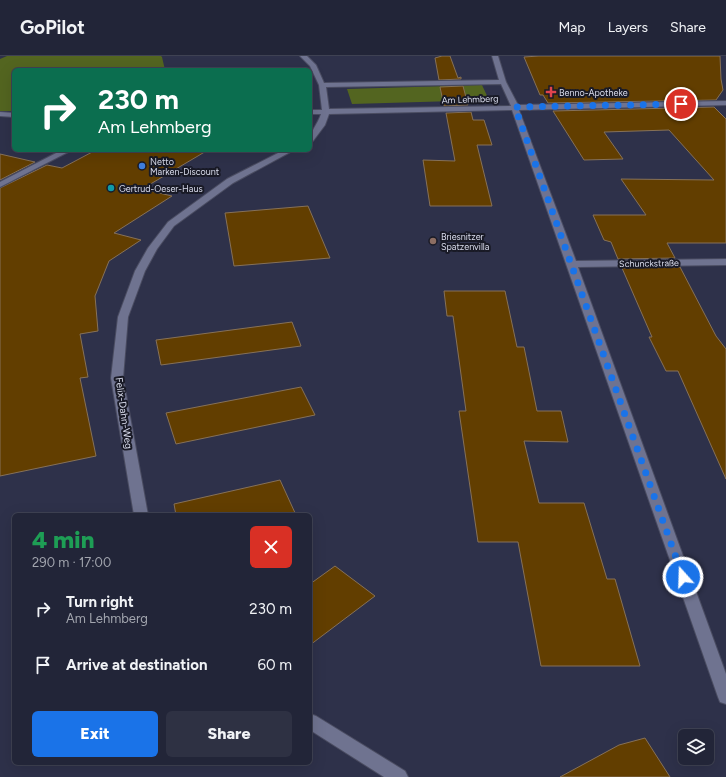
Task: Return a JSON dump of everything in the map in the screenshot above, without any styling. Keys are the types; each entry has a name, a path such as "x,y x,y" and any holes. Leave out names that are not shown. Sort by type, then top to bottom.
{"street":[{"path":"304,56 313,65 322,85 326,112 321,126 312,137"},
{"path":"495,56 503,82 515,107 572,264 726,697"},
{"name":"Am Lehmberg","path":"322,85 503,82"},
{"name":"Am Lehmberg","path":"312,112 726,103"},
{"path":"0,114 12,115"},
{"path":"0,185 64,152"},
{"name":"Felix-Dahn-Weg","path":"140,513 117,378 123,317 140,271 152,248 171,224 230,181 286,152"},
{"name":"Schunckstraße","path":"572,264 726,262"},
{"path":"312,722 399,777"}],"green space":[{"path":"7,56 161,56 165,68 12,68 12,111 0,111 0,59"},
{"path":"482,85 489,100 352,104 347,89"}],"building":[{"path":"450,56 458,78 461,77 461,79 439,80 435,58"},
{"path":"720,56 723,90 716,100 548,103 543,95 540,95 524,57"},
{"path":"463,86 468,105 444,106 440,87"},
{"path":"714,107 726,119 726,243 667,243 675,258 618,259 611,242 604,240 593,215 646,215 621,179 714,180 669,130 604,132 623,159 584,160 553,111"},
{"path":"471,112 473,120 484,120 492,145 477,145 492,206 430,206 423,160 455,161 446,113"},
{"path":"92,152 205,152 142,189 172,196 114,233 141,240 109,261 95,296 98,331 80,334 88,377 80,378 96,456 0,476 0,188 47,165 62,168"},
{"path":"0,154 35,162 0,180"},
{"path":"308,206 330,258 234,266 225,213"},
{"path":"680,267 716,336 726,349 726,479 678,371 666,371 649,337 652,337 622,268"},
{"path":"444,291 505,291 517,347 524,347 537,411 561,411 568,442 524,441 539,503 584,503 607,579 615,579 640,666 541,666 518,542 478,542 459,411 466,411 453,316 447,316"},
{"path":"292,322 301,346 161,365 156,340"},
{"path":"301,387 315,415 176,444 166,413"},
{"path":"280,480 295,513 176,513 174,504"},
{"path":"335,566 375,596 312,643 312,583"},
{"path":"645,738 670,777 560,777 619,745"}],"place":[{"name":"Benno-Apotheke","path":"551,92"},
{"name":"Netto Marken-Discount","path":"142,166"},
{"name":"Gertrud-Oeser-Haus","path":"111,188"},
{"name":"Briesnitzer Spatzenvilla","path":"433,241"}],"route":[{"path":"681,104 515,107 683,577"}]}
